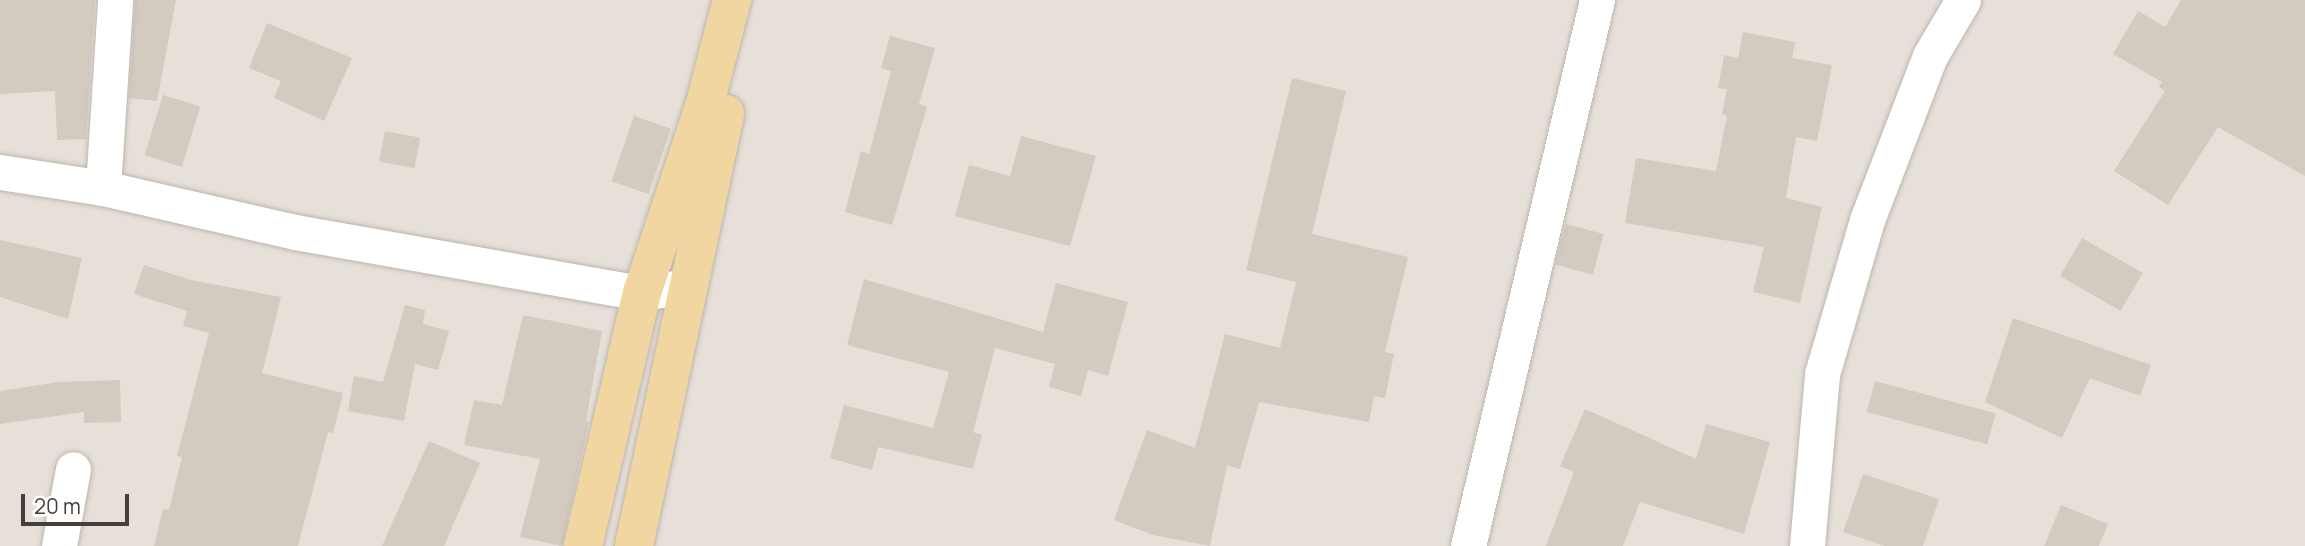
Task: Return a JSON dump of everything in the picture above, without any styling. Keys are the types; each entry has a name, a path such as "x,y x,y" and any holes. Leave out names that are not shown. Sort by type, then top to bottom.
{"main road":[{"path":"583,546 642,293 704,107 732,0"},
{"path":"634,546 687,286 754,0"}],"street":[{"path":"103,188 115,0"},
{"path":"1468,546 1597,0"},
{"path":"1807,546 1822,374 1872,207 1930,56 1962,0"},
{"path":"0,172 103,188 295,232 642,293 687,286"},
{"path":"59,546 73,469"}],"shaded area":[{"path":"0,0 2305,0 2305,546 0,546"}],"building":[{"path":"0,0 95,0 86,139 57,140 55,91 0,94"},
{"path":"135,0 176,0 157,101 129,98"},
{"path":"2181,0 2305,0 2305,176 2218,127 2168,205 2114,171 2165,91 2159,87 2162,82 2113,54 2138,11 2165,27"},
{"path":"267,23 352,58 324,121 274,98 281,81 249,68"},
{"path":"1743,32 1795,42 1792,58 1832,65 1817,141 1796,137 1786,198 1822,207 1800,303 1753,292 1764,247 1625,223 1636,158 1716,171 1727,116 1722,114 1727,89 1718,88 1724,55 1738,58"},
{"path":"890,36 935,48 919,104 927,107 892,225 845,212 861,151 869,154 891,71 881,68"},
{"path":"1292,78 1346,91 1312,234 1408,257 1385,352 1394,354 1385,398 1374,396 1369,422 1259,402 1240,469 1227,465 1210,546 1153,535 1114,520 1147,430 1195,448 1225,334 1280,348 1296,282 1246,270"},
{"path":"163,95 200,106 182,167 145,155"},
{"path":"634,116 671,129 648,194 612,181"},
{"path":"385,131 420,138 414,168 379,161"},
{"path":"1021,136 1096,156 1070,246 955,216 969,165 1010,176"},
{"path":"1566,224 1604,234 1593,275 1555,265"},
{"path":"2082,238 2143,273 2121,311 2060,276"},
{"path":"0,240 82,258 68,319 0,297"},
{"path":"144,265 191,280 281,297 262,373 343,393 333,433 328,432 298,546 154,546 163,509 169,510 182,457 177,456 209,333 183,326 187,311 134,294"},
{"path":"864,279 1043,332 1056,283 1128,302 1108,376 1088,370 1081,396 1049,387 1055,364 995,348 973,432 982,435 973,469 878,447 872,470 830,458 844,405 933,428 949,372 847,345"},
{"path":"405,305 425,310 423,324 449,331 438,370 415,364 404,421 348,411 354,376 383,382"},
{"path":"523,315 602,331 586,421 589,422 562,546 520,537 540,459 464,445 474,400 502,405"},
{"path":"2013,318 2151,365 2140,396 2090,378 2062,438 1985,402"},
{"path":"120,380 121,422 84,423 84,412 0,424 0,391 59,382"},
{"path":"1875,381 1996,413 1987,444 1867,412"},
{"path":"1585,409 1696,459 1706,424 1770,442 1744,534 1640,502 1623,546 1546,546 1574,472 1560,466"},
{"path":"429,441 480,463 444,546 382,546"},
{"path":"1863,474 1939,499 1923,546 1885,546 1843,532"},
{"path":"2061,505 2108,524 2099,546 2044,546"}]}
